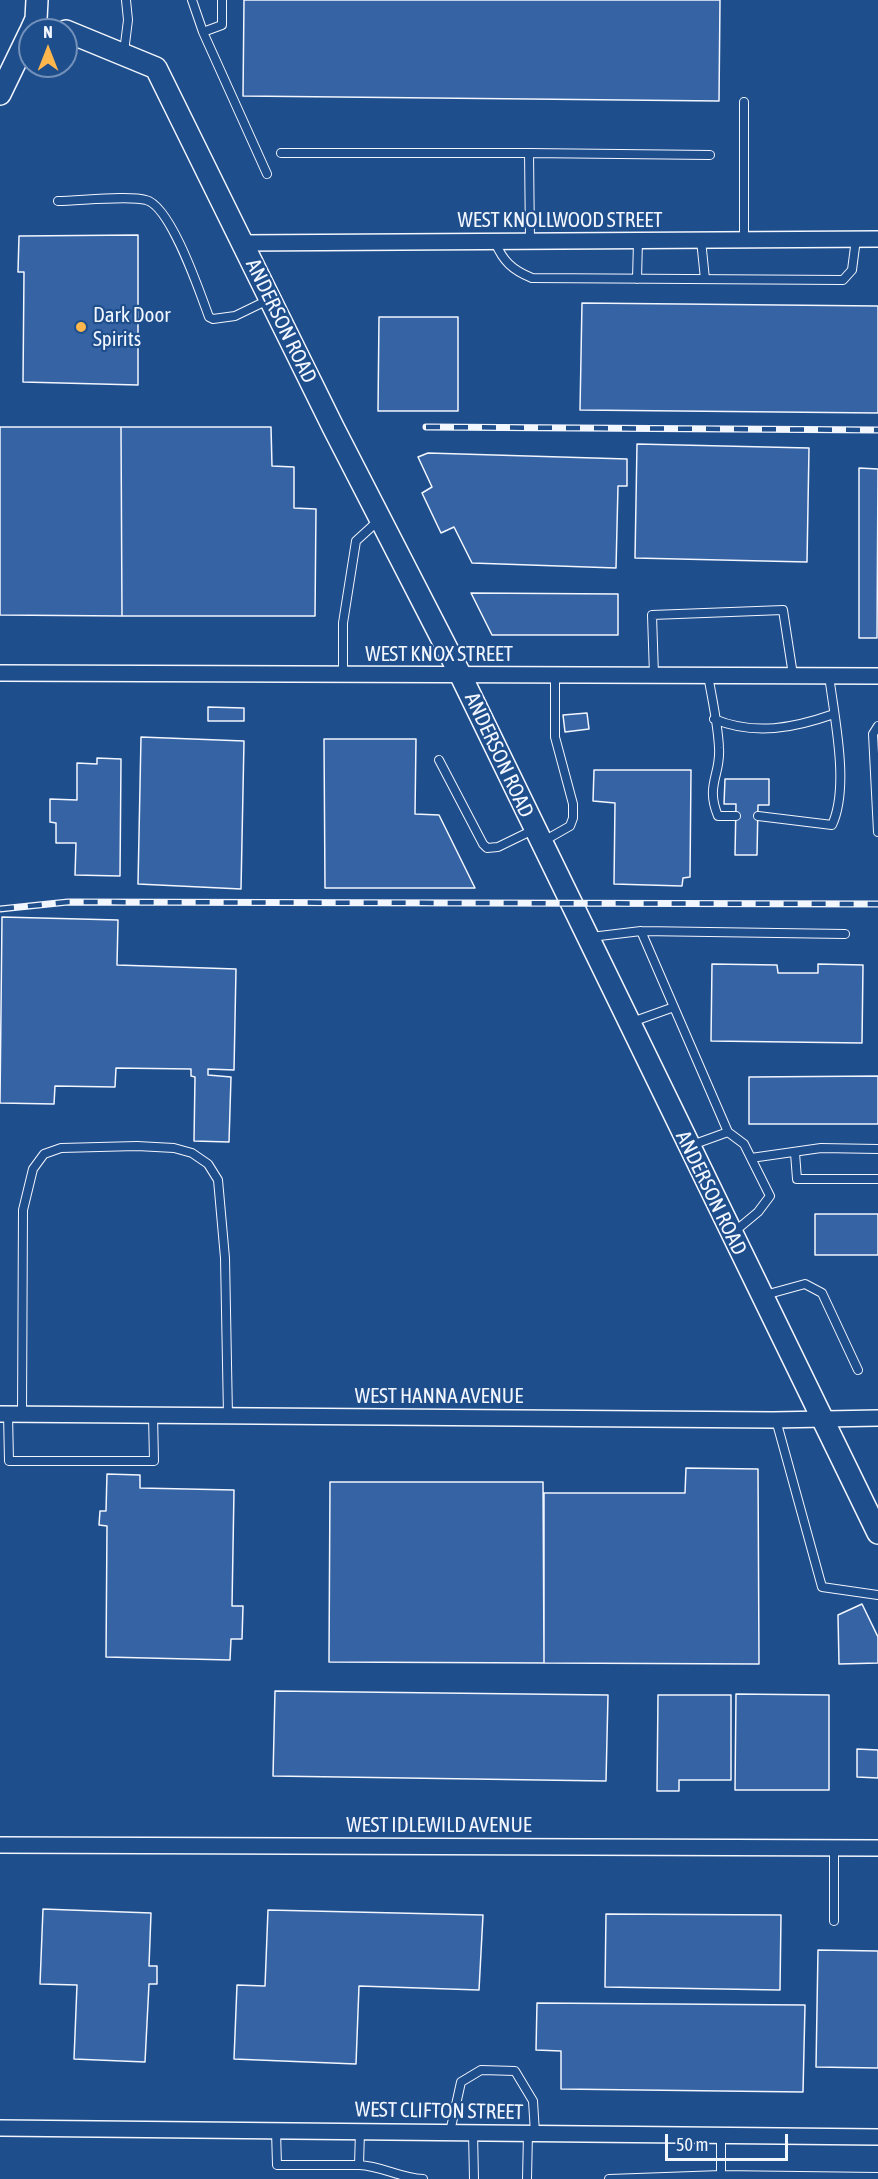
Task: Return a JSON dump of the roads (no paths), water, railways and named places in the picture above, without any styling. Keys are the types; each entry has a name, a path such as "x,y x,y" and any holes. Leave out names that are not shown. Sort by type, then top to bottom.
{"street":[{"name":"ANDERSON ROAD","path":"78,37 156,68 461,676 586,938 878,1533"},
{"path":"0,94 18,55"},
{"name":"WEST KNOLLWOOD STREET","path":"242,243 878,239"},
{"name":"WEST KNOX STREET","path":"0,673 878,676"},
{"name":"WEST HANNA AVENUE","path":"10,1414 776,1420 878,1418"},
{"name":"WEST IDLEWILD AVENUE","path":"0,1845 878,1848"},
{"name":"WEST CLIFTON STREET","path":"0,2128 878,2137"}],"lane":[{"path":"123,55 128,20 126,0"},
{"path":"192,0 203,32 267,174"},
{"path":"203,32 222,25 222,0"},
{"path":"744,102 744,240"},
{"path":"281,153 710,155"},
{"path":"529,153 530,241"},
{"path":"58,201 143,200 156,205 180,244 209,317 213,320 235,316 270,299"},
{"path":"701,240 705,279"},
{"path":"495,242 502,259 510,267 532,278 843,280 852,270 856,240"},
{"path":"637,279 638,241"},
{"path":"343,675 343,623 356,541 380,518"},
{"path":"654,675 652,615 783,610 792,675"},
{"path":"439,760 488,848 570,826 573,818 573,804 555,737 555,675"},
{"path":"708,675 720,751 712,786 714,806 718,816 735,816"},
{"path":"758,816 832,825 837,812 839,772 829,675"},
{"path":"714,719 749,728 778,729 834,714"},
{"path":"878,726 873,734 878,832"},
{"path":"586,938 641,931 845,934"},
{"path":"641,931 728,1132 744,1144 770,1196 758,1212 731,1234"},
{"path":"628,1023 674,1007"},
{"path":"688,1147 728,1132"},
{"path":"153,1415 154,1461 9,1461 10,1414 24,1210 33,1168 44,1154 61,1148 137,1146 174,1148 192,1153 208,1164 218,1180 225,1258 228,1416"},
{"path":"751,1158 821,1148 878,1149"},
{"path":"795,1153 797,1179 878,1179"},
{"path":"761,1297 805,1284 822,1293 858,1370"},
{"path":"776,1420 822,1587 878,1595"},
{"path":"834,1848 834,1921"},
{"path":"450,2132 461,2082 481,2070 515,2071 533,2101 527,2179"},
{"path":"276,2131 277,2165 377,2166 400,2175 423,2179"},
{"path":"359,2165 360,2131"},
{"path":"473,2132 474,2179"},
{"path":"721,2135 721,2175"},
{"path":"609,2179 721,2175 878,2177"}],"railway":[{"path":"426,427 878,430"},
{"path":"0,909 68,902 878,904"}],"place":[{"name":"Dark Door Spirits","path":"81,327"}]}
